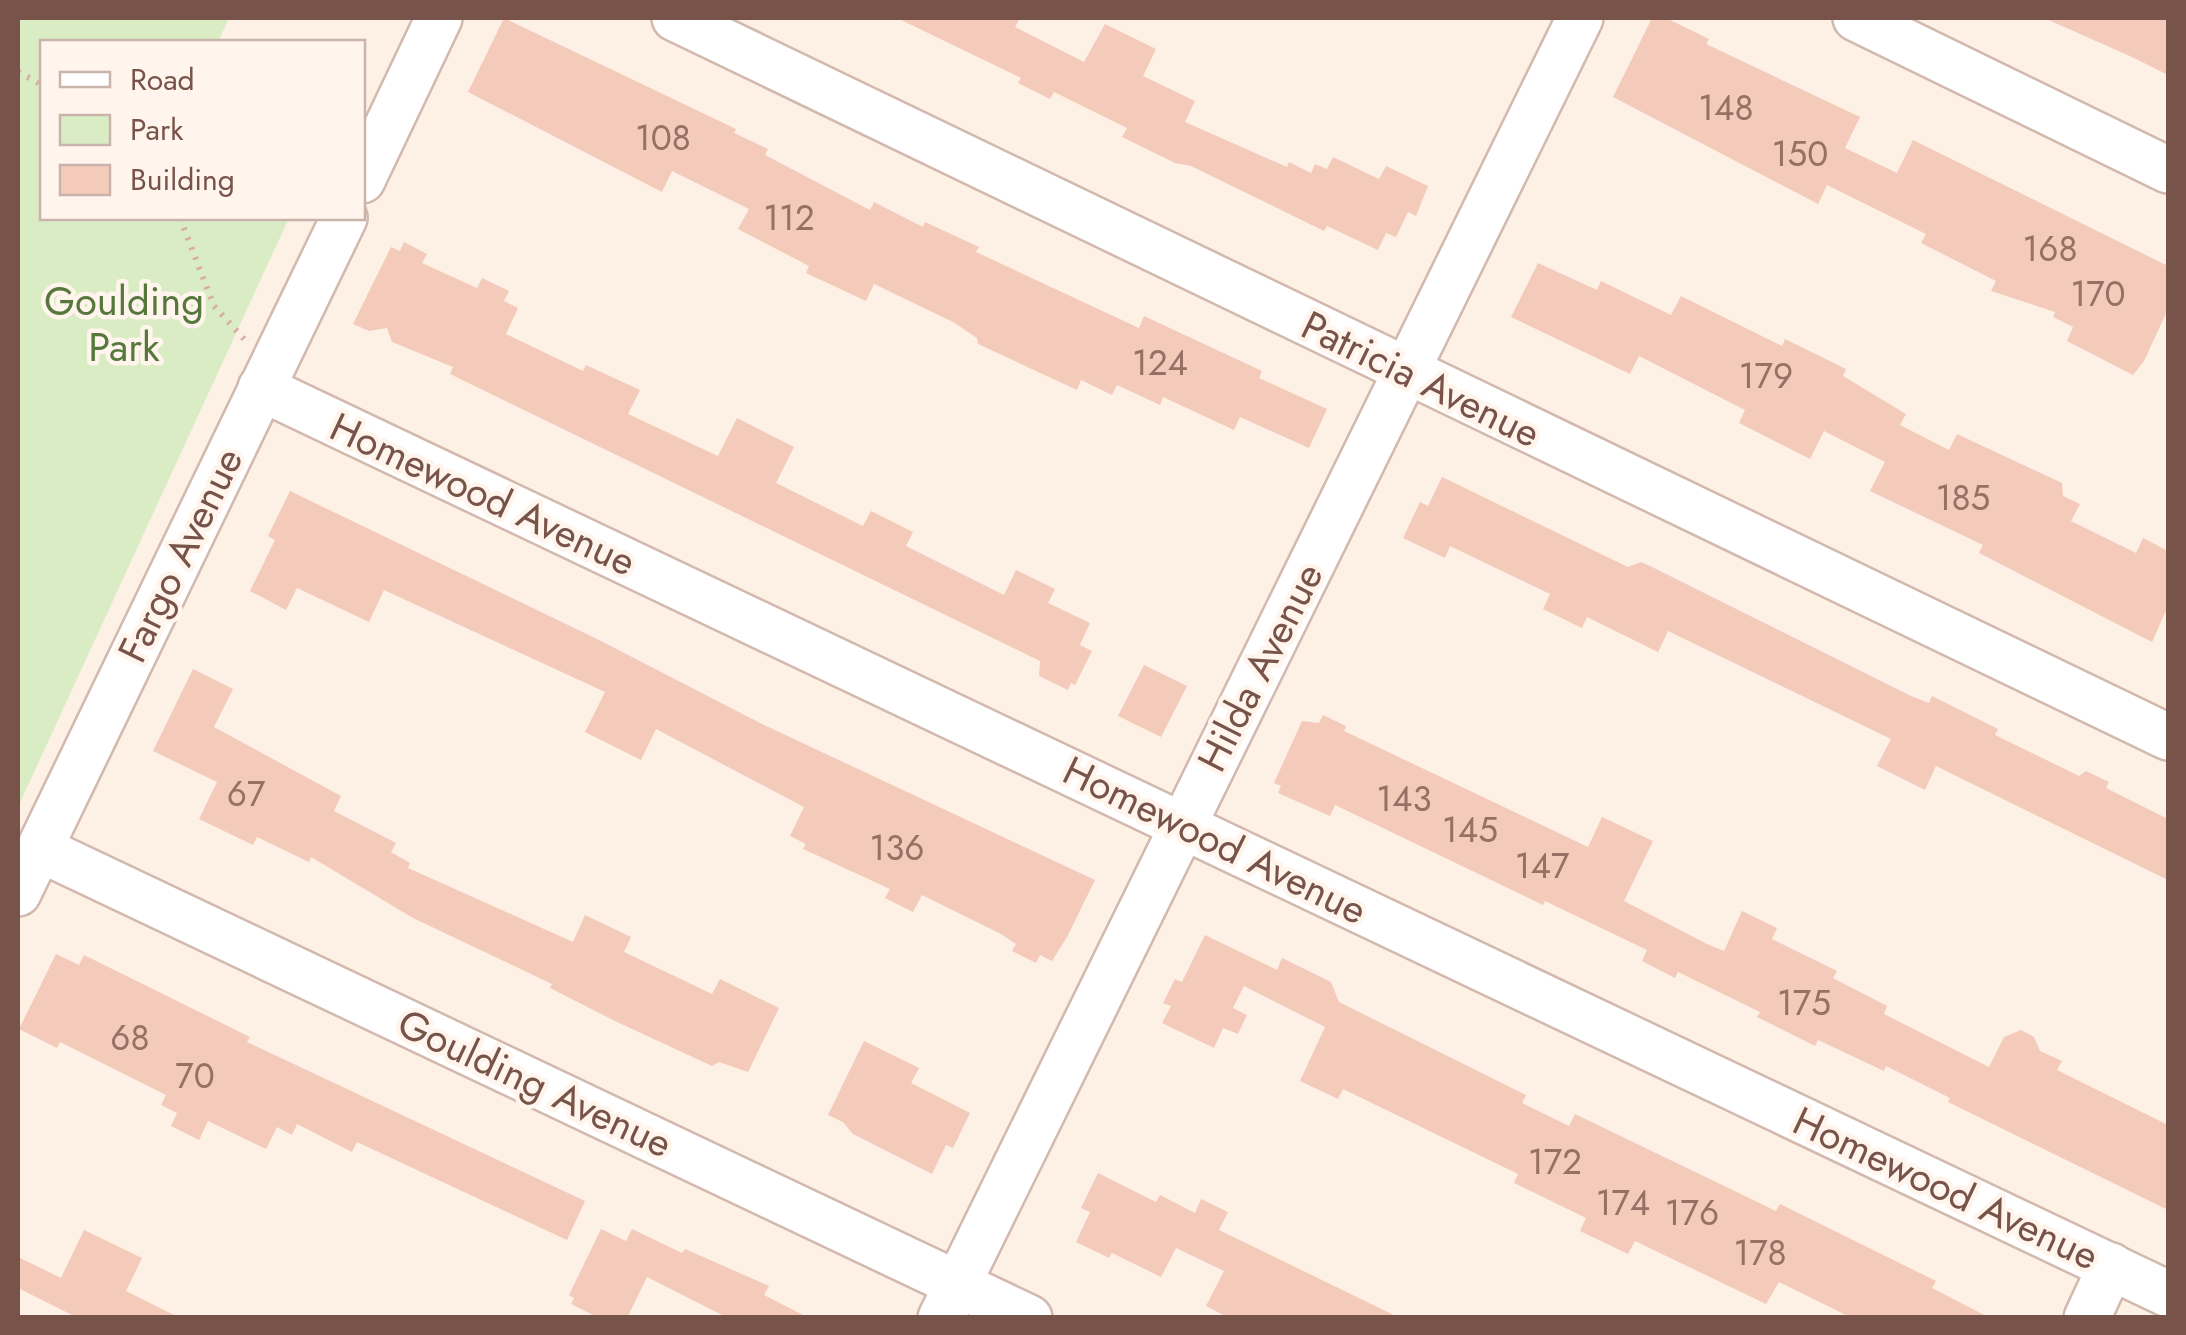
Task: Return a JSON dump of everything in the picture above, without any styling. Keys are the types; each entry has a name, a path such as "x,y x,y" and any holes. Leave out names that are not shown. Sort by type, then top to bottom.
{"street":[{"path":"365,174 439,18"},
{"name":"Patricia Avenue","path":"676,18 2168,737"},
{"name":"Hilda Avenue","path":"949,1300 1580,18"},
{"path":"1856,18 2168,170"},
{"name":"Fargo Avenue","path":"18,893 343,220"},
{"name":"Homewood Avenue","path":"260,388 2168,1294"},
{"name":"Goulding Avenue","path":"40,849 949,1300 1029,1318"},
{"path":"2087,1318 2112,1266"}],"path":[{"path":"18,72 40,84"},
{"path":"181,220 214,306 248,344 260,388"}],"green space":[{"name":"Goulding Park","path":"18,18 229,18 219,40 40,40 40,220 288,220 18,807"}],"building":[{"path":"504,18 736,129 734,133 768,149 765,155 870,210 874,202 923,227 925,222 979,247 976,252 1139,328 1144,316 1262,371 1259,378 1327,409 1309,448 1240,417 1234,430 1163,397 1160,405 1117,385 1112,395 1081,380 1077,390 978,344 977,338 953,322 874,284 866,301 806,273 809,266 738,229 749,209 672,171 662,192 468,92"},
{"path":"897,18 1020,18 1015,27 1084,62 1105,24 1156,49 1143,76 1195,101 1185,122 1287,167 1289,162 1311,173 1315,164 1327,169 1333,157 1379,179 1386,166 1428,186 1416,216 1408,212 1396,237 1386,233 1378,250 1327,226 1324,231 1191,166 1175,163 1122,137 1127,128 1054,92 1050,99 1018,83 1021,78"},
{"path":"1652,18 1666,18 1709,39 1706,44 1860,117 1845,148 1897,173 1913,140 2168,266 2168,309 2144,361 2133,375 2067,341 2073,327 2053,317 2055,312 1991,291 1996,281 1921,243 1926,234 1827,185 1818,204 1613,97"},
{"path":"2044,18 2168,18 2168,75 2132,57"},
{"path":"404,242 427,254 422,263 477,288 482,278 509,291 504,301 518,308 506,334 583,371 586,365 640,390 628,414 718,456 737,418 794,447 776,483 863,526 871,511 913,532 906,546 1004,595 1016,570 1055,589 1048,603 1090,623 1080,645 1092,651 1075,685 1071,683 1068,690 1039,676 1040,661 450,374 453,367 392,342 387,328 369,331 353,324 391,247 400,251"},
{"path":"1538,263 1597,290 1601,281 1671,315 1681,296 1782,346 1785,339 1846,369 1843,376 1906,414 1900,425 1949,450 1957,434 2062,483 2063,496 2080,504 2071,521 2136,553 2143,538 2168,551 2168,606 2152,642 1979,553 1983,545 1870,491 1885,462 1824,431 1810,459 1739,423 1745,410 1639,356 1630,374 1511,317"},
{"path":"1442,477 1628,567 1641,562 1650,566 1911,696 1929,703 1932,696 1998,729 1995,735 2079,776 2086,771 2109,782 2106,788 2168,819 2168,880 1936,766 1925,790 1877,766 1891,739 1668,631 1658,652 1587,617 1582,628 1543,609 1550,594 1450,546 1445,558 1403,538 1420,502 1428,506"},
{"path":"290,491 599,640 762,724 1095,880 1067,937 1052,961 1040,955 1036,963 1012,951 1016,944 1001,934 922,895 913,912 885,898 890,889 803,849 806,844 790,836 804,807 656,729 641,760 585,732 605,692 384,590 369,622 297,588 286,610 250,591 275,540 268,536"},
{"path":"1144,665 1187,686 1161,737 1118,716"},
{"path":"193,669 233,689 214,727 341,796 334,811 396,843 391,852 410,863 408,868 573,942 585,915 631,937 624,952 712,994 720,979 779,1008 748,1072 719,1062 712,1066 617,1022 550,988 552,984 413,918 311,857 309,862 257,837 253,845 199,819 217,782 153,751"},
{"path":"1323,715 1346,726 1344,731 1588,847 1602,817 1653,841 1624,901 1709,945 1724,951 1742,911 1777,928 1772,939 1837,971 1833,978 1887,1006 1884,1014 1989,1067 2004,1037 2021,1030 2034,1037 2040,1051 2062,1061 2057,1070 2168,1125 2168,1210 1948,1102 1950,1098 1886,1066 1884,1071 1818,1040 1815,1046 1757,1017 1760,1012 1678,972 1675,978 1642,961 1647,950 1545,901 1543,905 1335,805 1330,816 1278,793 1281,786 1274,783 1302,721 1319,723"},
{"path":"1205,935 1277,970 1282,958 1331,982 1339,1002 1526,1095 1522,1103 1569,1126 1575,1114 1776,1211 1780,1204 1936,1281 1932,1288 1990,1318 1852,1318 1779,1282 1766,1304 1635,1241 1628,1254 1580,1231 1586,1218 1514,1183 1518,1174 1343,1089 1338,1099 1300,1081 1325,1027 1244,986 1233,1008 1247,1015 1238,1034 1223,1028 1214,1048 1162,1023 1171,1006 1163,1003 1175,979 1182,982"},
{"path":"56,954 79,965 84,955 250,1037 247,1042 585,1201 567,1240 357,1142 352,1152 297,1124 292,1135 277,1127 266,1149 208,1121 199,1140 171,1126 177,1113 161,1105 166,1095 60,1042 57,1048 19,1029"},
{"path":"864,1041 919,1068 911,1083 970,1113 953,1148 946,1145 932,1174 853,1134 843,1122 828,1115"},
{"path":"1098,1173 1156,1202 1160,1195 1195,1213 1201,1199 1228,1212 1219,1230 1400,1318 1229,1318 1206,1306 1224,1271 1176,1248 1161,1277 1112,1253 1109,1258 1076,1242 1090,1212 1081,1208"},
{"path":"601,1229 626,1241 632,1229 682,1253 685,1249 769,1286 764,1295 809,1318 728,1318 647,1277 627,1318 599,1318 571,1304 574,1298 569,1295"},
{"path":"84,1230 142,1258 126,1291 180,1318 78,1318 18,1288 18,1257 61,1278"}]}
